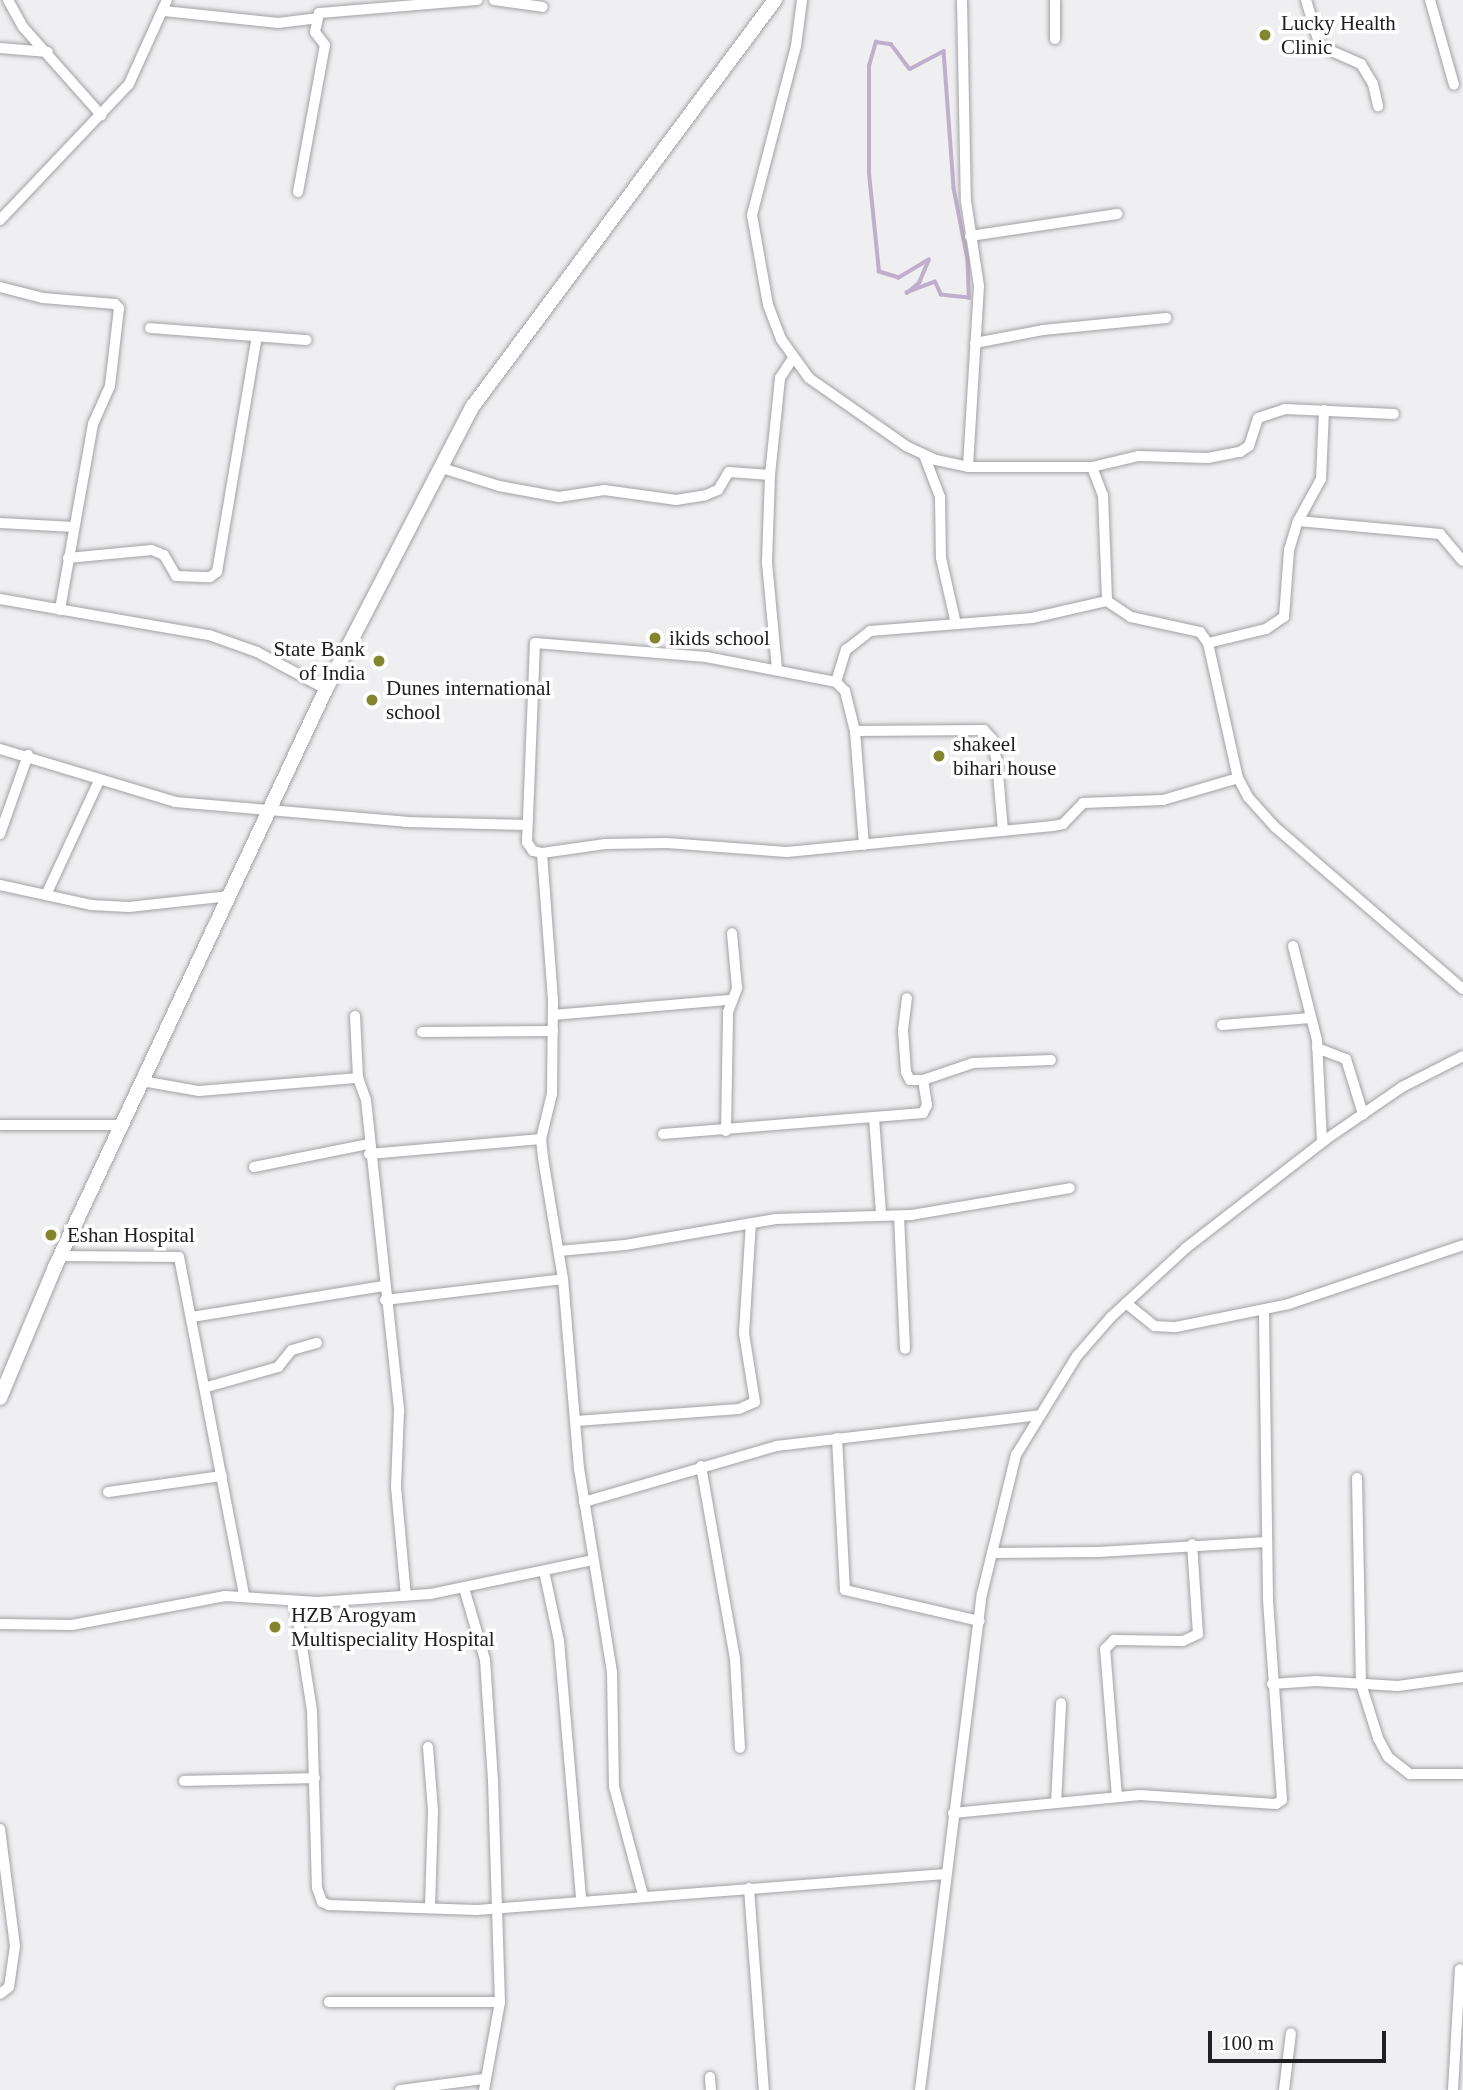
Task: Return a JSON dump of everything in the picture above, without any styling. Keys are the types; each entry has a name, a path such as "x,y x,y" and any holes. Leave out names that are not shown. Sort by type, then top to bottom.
{"main road":[{"path":"0,1398 61,1256 326,689 442,468 501,364 775,0"}],"street":[{"path":"8,0 23,27 48,52 101,115"},
{"path":"298,192 325,45 315,32 317,18 325,10 387,10 477,0"},
{"path":"494,0 543,6"},
{"path":"802,0 796,46 752,215 768,305 793,359 809,378 925,455 968,467 1092,467 1138,456 1208,458 1240,452 1249,446 1254,423 1262,415 1297,408 1394,414"},
{"path":"962,0 970,236 979,286 968,467"},
{"path":"1055,0 1055,39"},
{"path":"1306,0 1320,46 1361,64 1373,84 1378,106"},
{"path":"1430,0 1454,85"},
{"path":"0,220 101,115 139,67 165,6 278,23 317,18"},
{"path":"0,48 48,52"},
{"path":"970,236 1117,214"},
{"path":"0,288 43,298 115,303 120,308 110,386 93,424 60,610"},
{"path":"975,343 1042,330 1166,317"},
{"path":"150,328 307,340"},
{"path":"68,558 152,550 164,555 176,576 210,577 217,572 257,335"},
{"path":"777,668 767,563 770,475 780,378 793,359"},
{"path":"1208,643 1278,624 1286,604 1287,561 1298,521 1321,480 1324,410"},
{"path":"925,455 940,497 942,558 956,624"},
{"path":"1092,467 1102,495 1107,601"},
{"path":"442,468 499,486 559,497 604,490 676,500 713,493 729,472 770,475"},
{"path":"1298,521 1440,534 1463,561"},
{"path":"0,523 74,527"},
{"path":"0,599 209,635 257,652 326,689"},
{"path":"836,682 846,650 870,631 1032,618 1107,601 1131,617 1200,632 1208,643 1238,778 1248,797 1275,827 1463,989"},
{"path":"864,845 855,731 845,691 836,682 777,668 706,657 535,643 527,825 529,848 542,853 614,844 787,852 864,845 1003,831 1063,824 1083,803 1163,800 1238,778"},
{"path":"855,731 984,730 992,738 997,762 1003,831"},
{"path":"0,749 29,755 160,800 268,813 527,825"},
{"path":"0,834 29,755"},
{"path":"46,894 99,781"},
{"path":"542,853 553,1031 552,1094 541,1139 563,1279 584,1502 615,1701 614,1787 643,1895"},
{"path":"0,885 46,894 74,904 129,907 229,896"},
{"path":"726,1130 729,1000 737,988 732,933"},
{"path":"1293,946 1318,1048 1322,1142"},
{"path":"907,998 903,1030 906,1072 910,1080 923,1080 973,1063 1051,1060"},
{"path":"553,1015 729,1000"},
{"path":"355,1016 358,1078 365,1093 385,1300 399,1411 396,1487 406,1596"},
{"path":"1222,1025 1311,1018"},
{"path":"422,1032 553,1031"},
{"path":"1318,1048 1346,1059 1363,1114"},
{"path":"920,2090 979,1621 992,1553 1016,1455 1077,1356 1125,1303 1263,1185 1402,1087 1463,1056"},
{"path":"142,1082 199,1091 358,1078"},
{"path":"663,1134 923,1113 928,1105 923,1080"},
{"path":"874,1118 881,1214"},
{"path":"0,1125 122,1125"},
{"path":"254,1167 369,1149 541,1139"},
{"path":"559,1251 625,1245 751,1223 881,1214 899,1216 1070,1188"},
{"path":"899,1216 905,1349"},
{"path":"576,1420 739,1409 755,1402 744,1333 751,1223"},
{"path":"1125,1303 1154,1326 1166,1328 1264,1310 1463,1245"},
{"path":"61,1256 179,1257 207,1387 244,1596"},
{"path":"385,1300 563,1279"},
{"path":"192,1317 384,1286"},
{"path":"953,1813 1117,1797 1199,1796 1276,1804 1282,1800 1272,1684 1266,1542 1264,1310"},
{"path":"207,1387 278,1367 296,1348 317,1343"},
{"path":"584,1502 653,1485 739,1454 837,1438 1039,1415"},
{"path":"837,1438 845,1590 853,1596 912,1603 979,1621"},
{"path":"701,1466 735,1659 740,1748"},
{"path":"108,1492 222,1476"},
{"path":"1357,1478 1361,1684 1378,1738 1399,1769 1422,1776 1463,1774"},
{"path":"992,1553 1098,1552 1192,1544 1266,1542"},
{"path":"1117,1797 1105,1648 1114,1640 1184,1641 1198,1634 1192,1544"},
{"path":"0,1624 72,1625 204,1599 244,1596 295,1602 406,1596 464,1588 593,1560"},
{"path":"544,1571 559,1641 581,1900"},
{"path":"400,2090 484,2085 500,2002 488,1681 464,1588"},
{"path":"295,1602 312,1712 317,1888 322,1902 430,1908 496,1908 946,1874"},
{"path":"1272,1684 1398,1686 1463,1677"},
{"path":"1056,1803 1061,1703"},
{"path":"428,1747 433,1811 430,1908"},
{"path":"184,1782 315,1778"},
{"path":"0,1829 15,1946 9,1987 0,1994"},
{"path":"749,1888 764,2090"},
{"path":"1453,2090 1459,2064 1460,1969"},
{"path":"329,2002 500,2002"},
{"path":"1284,2090 1291,2033"},
{"path":"710,2077 711,2090"}],"waterway":[{"path":"876,42 891,44 910,69 944,51 954,188 968,260 969,298 941,295 935,282 907,293 919,283 929,260 899,278 879,272 869,173 869,66 876,42"}],"place":[{"name":"Lucky Health Clinic","path":"1265,35"},
{"name":"ikids school","path":"655,638"},
{"name":"State Bank of India","path":"379,661"},
{"name":"Dunes international school","path":"372,700"},
{"name":"shakeel bihari house","path":"939,756"},
{"name":"Eshan Hospital","path":"51,1235"},
{"name":"HZB Arogyam Multispeciality Hospital","path":"275,1627"}]}
